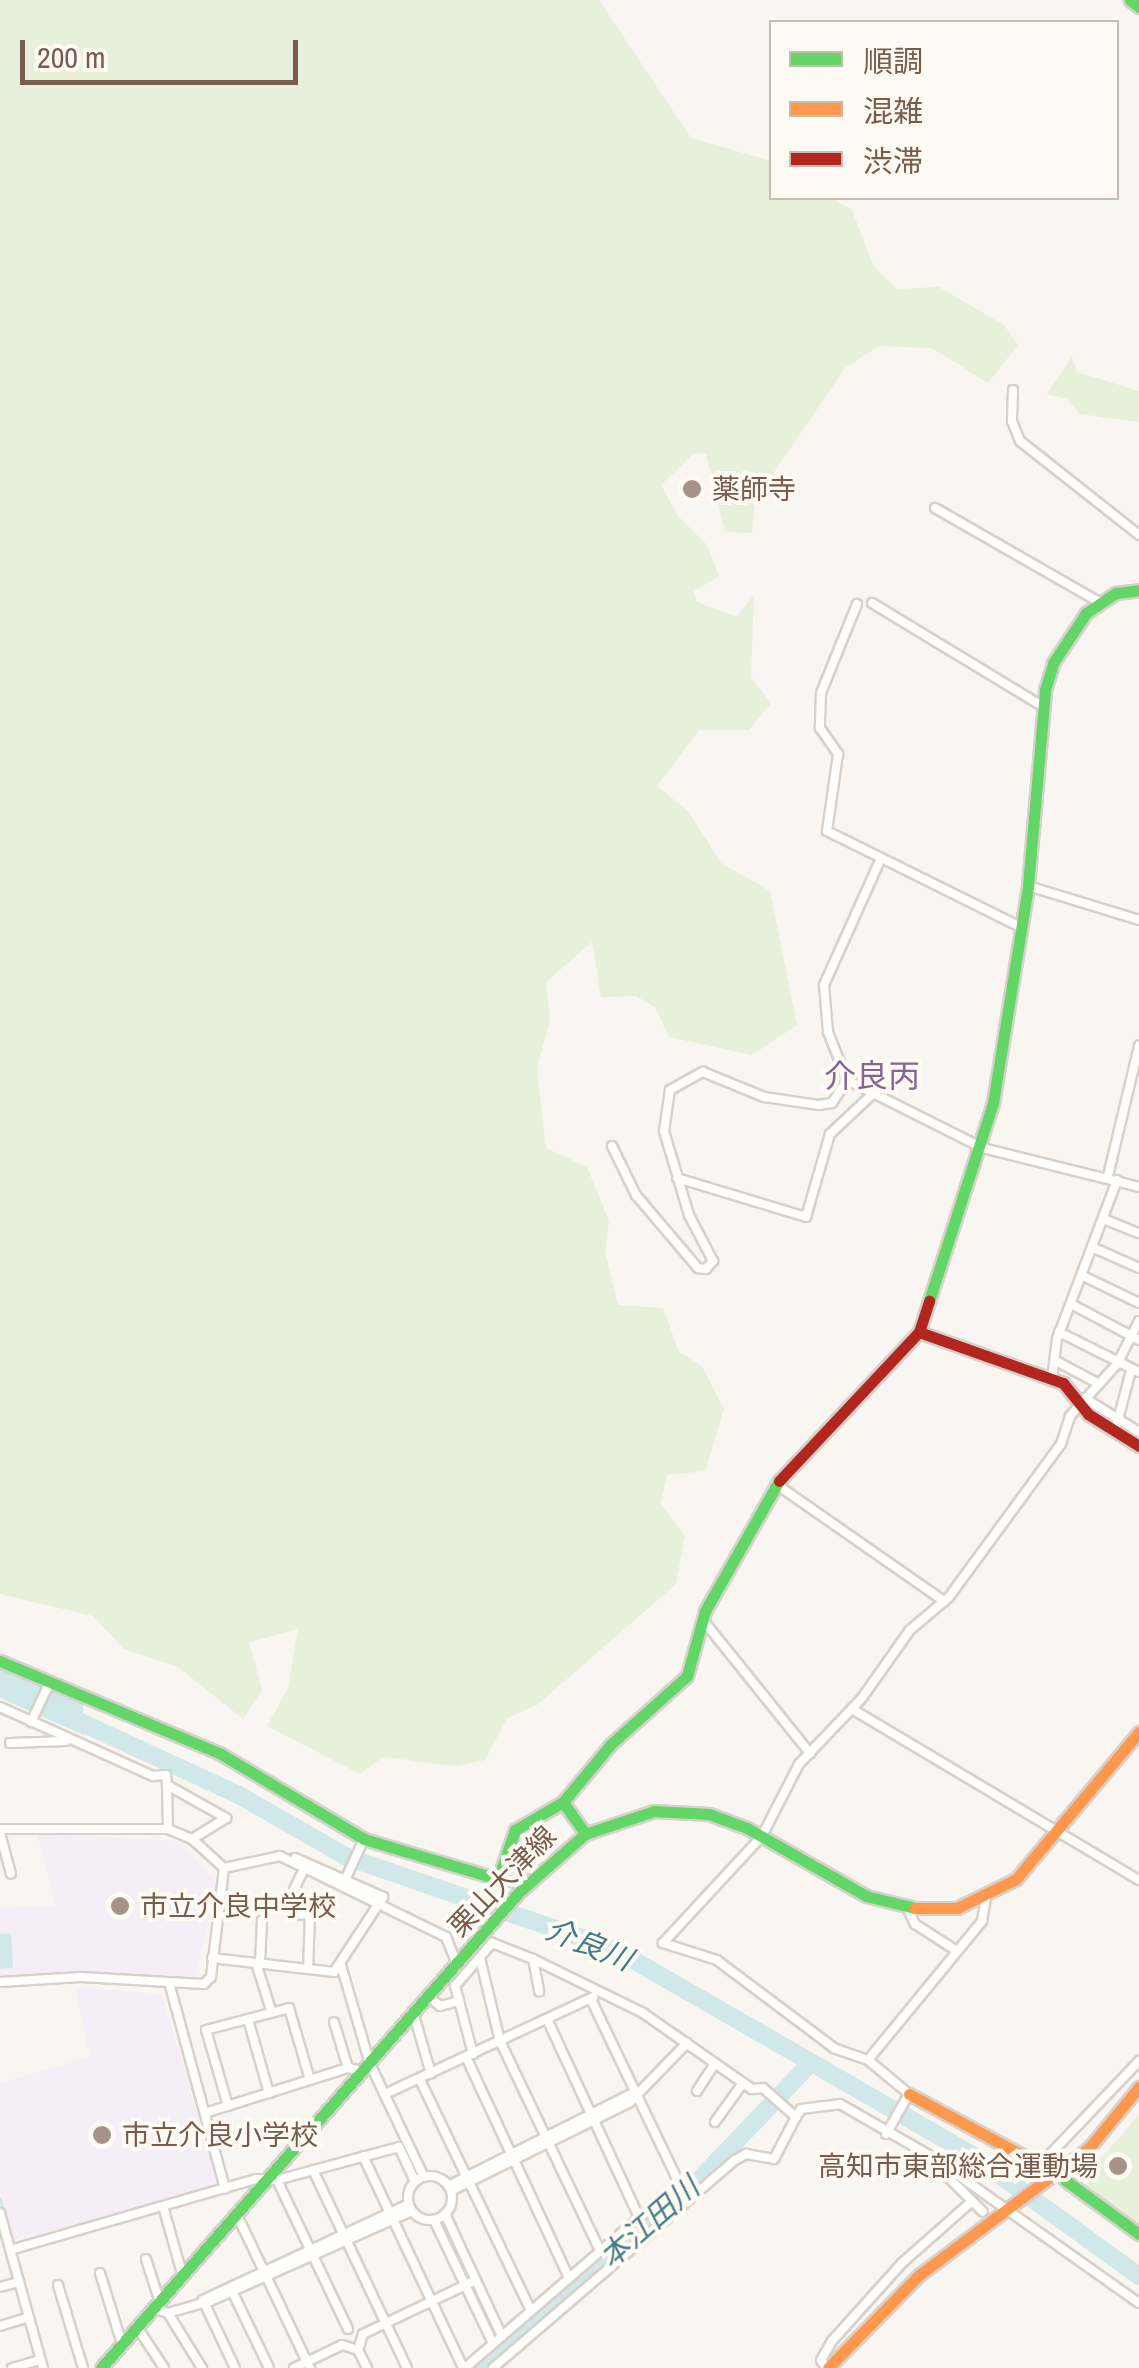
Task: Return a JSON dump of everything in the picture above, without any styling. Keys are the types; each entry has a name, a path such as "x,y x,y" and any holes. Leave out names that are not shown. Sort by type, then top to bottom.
{"main road":[{"path":"1130,0 1139,7"},
{"path":"0,1661 48,1685 222,1754 363,1842 498,1880 515,1830 563,1802 611,1744 688,1676 702,1618 776,1484 827,1420 919,1332 982,1148 1022,928 1042,706 1053,663 1076,624 1099,602 1139,590"},
{"path":"919,1332 1071,1388 1139,1446"},
{"name":"栗山大津線","path":"101,2368 137,2327 161,2308 182,2277 272,2180 522,1889 585,1834 627,1817 686,1810 762,1836 866,1896 907,1908 957,1908 986,1898 1016,1879 1059,1833 1139,1732"},
{"path":"563,1802 585,1834"},
{"path":"827,2368 919,2275 1097,2140 1139,2087"},
{"path":"907,2096 1043,2166"},
{"path":"1065,2180 1139,2234"}],"street":[{"path":"1013,390 1012,421 1020,442 1139,535"},
{"path":"934,508 1099,602"},
{"path":"872,603 1042,706"},
{"path":"858,604 821,694 820,728 838,754 827,830 1022,928"},
{"path":"881,858 824,985 828,1032 848,1080 982,1148 1139,1187"},
{"path":"1028,886 1139,920"},
{"path":"1052,1379 1059,1332 1106,1220 1139,1046"},
{"path":"612,1146 636,1195 698,1268 706,1269 713,1260 677,1178 662,1114 670,1090 684,1078 718,1074 764,1096 819,1105 832,1104 848,1080"},
{"path":"677,1178 806,1218 830,1134 876,1091"},
{"path":"1106,1220 1139,1234"},
{"path":"1094,1248 1139,1268"},
{"path":"1083,1276 1139,1303"},
{"path":"1071,1304 1135,1338"},
{"path":"886,2131 907,2096 868,2060 834,2048 717,1960 663,1943 762,1836 792,1773 852,1709 910,1630 944,1601 1061,1444 1083,1402 1117,1364 1135,1338 1139,1320"},
{"path":"1059,1332 1135,1371 1118,1426 1139,1432"},
{"path":"1056,1361 1099,1384"},
{"path":"776,1484 944,1601"},
{"path":"702,1618 810,1753"},
{"path":"27,1720 48,1685"},
{"path":"852,1709 1139,1880"},
{"path":"0,1711 153,1776 166,1775 168,1829"},
{"path":"10,1743 71,1741"},
{"path":"167,1785 226,1818 192,1839"},
{"path":"11,1874 0,1831 168,1829 192,1839 224,1868"},
{"path":"347,1876 363,1842"},
{"path":"212,1958 334,1972 383,1898 347,1876 292,1860 263,1856 224,1868"},
{"path":"292,1860 378,1908 446,1937 457,1964"},
{"path":"305,1867 288,1902 290,1914 310,1916 308,1969"},
{"path":"0,1982 81,1977 170,1986 204,1984 212,1958 224,1868"},
{"path":"498,1880 522,1889"},
{"path":"868,2060 982,1921 986,1898"},
{"path":"907,1908 914,1924 957,1951"},
{"path":"262,1920 258,1963 272,2012"},
{"path":"570,2278 469,2056 455,1986 492,1944 599,1989 688,2043 743,2083 767,2091 792,2114"},
{"path":"480,1958 500,2041 600,2251"},
{"path":"533,1959 539,1991"},
{"path":"161,2308 202,2300 266,2275 410,2208 420,2179 385,2094 367,2068 341,1965"},
{"path":"170,1986 225,2188"},
{"path":"385,2094 590,1999 599,1989"},
{"path":"429,1997 440,2006 459,2001"},
{"path":"363,2156 464,2368 679,2183 590,1999"},
{"path":"228,2106 206,2030 289,2008 310,2080"},
{"path":"414,2015 431,2074"},
{"path":"248,2019 269,2093"},
{"path":"547,2019 639,2218"},
{"path":"334,2022 348,2068"},
{"path":"10,2250 225,2188 399,2147 420,2179 449,2188 630,2102 635,2092 688,2043"},
{"path":"1043,2166 1139,2061"},
{"path":"697,2091 715,2063"},
{"path":"205,2113 348,2068 367,2068"},
{"path":"420,2080 531,2311"},
{"path":"715,2122 743,2083"},
{"path":"494,2368 735,2160 746,2154 774,2159 792,2114 801,2109 840,2104 924,2153 1139,2303"},
{"path":"924,2153 983,2212"},
{"path":"313,2170 407,2368"},
{"path":"272,2180 348,2329 342,2345 309,2365 294,2368"},
{"path":"449,2188 445,2214 494,2343"},
{"path":"827,2368 821,2360 832,2341 902,2263 970,2203"},
{"path":"163,2206 182,2277"},
{"path":"410,2208 434,2220 502,2336"},
{"path":"0,2213 42,2364 12,2368"},
{"path":"434,2220 445,2214"},
{"path":"237,2215 309,2365"},
{"path":"146,2258 161,2308 202,2368"},
{"path":"100,2273 122,2344"},
{"path":"0,2287 19,2282"},
{"path":"348,2329 363,2334 470,2282"},
{"path":"58,2284 83,2368"},
{"path":"231,2289 269,2368"},
{"path":"202,2300 235,2368"},
{"path":"0,2326 29,2317"},
{"path":"137,2327 164,2368"},
{"path":"363,2334 358,2350 366,2368"},
{"path":"342,2345 358,2350"}],"shaded area":[{"name":"市立介良中学校","path":"37,1834 179,1841 217,1883 195,1979 49,1972 0,1979 0,1908 56,1905"},
{"name":"市立介良小学校","path":"75,1987 162,1994 219,2188 14,2240 0,2191 0,2083 90,2057"}],"green space":[{"path":"0,0 599,0 691,138 769,160 769,200 836,200 852,210 874,267 897,289 939,287 1004,325 1018,345 988,383 932,348 879,346 845,368 755,500 752,533 725,532 706,454 694,453 661,485 678,516 707,545 719,576 694,591 697,602 736,617 754,595 751,677 771,703 749,730 699,730 657,786 688,811 721,863 770,891 797,1025 752,1055 669,1037 655,1007 636,996 601,997 592,942 546,982 550,1020 537,1068 546,1148 587,1167 609,1221 605,1251 618,1305 663,1308 679,1352 702,1366 724,1409 705,1471 667,1475 661,1504 685,1536 676,1584 537,1705 507,1718 485,1760 455,1766 383,1757 360,1774 267,1726 288,1688 298,1629 249,1642 262,1690 243,1719 178,1667 124,1649 93,1616 0,1594"},
{"path":"1072,357 1077,372 1139,391 1139,422 1080,414 1067,399 1047,394"},
{"name":"高知市東部総合運動場","path":"1139,2114 1139,2229 1087,2186 1088,2174"}],"water":[{"path":"0,1667 83,1704 84,1735 0,1698"},
{"path":"11,1933 13,1968 0,1969 0,1934"}],"waterway":[{"name":"介良川","path":"65,1715 237,1794 347,1857 614,1949 975,2157 1139,2276"},
{"name":"本江田川","path":"479,2368 699,2180 808,2066"},
{"path":"340,2159 403,2141 418,2174"},
{"path":"218,2194 249,2185"},
{"path":"0,2198 13,2244"},
{"path":"441,2222 469,2279"},
{"path":"473,2287 502,2349"}],"traffic: fast":[{"path":"1130,0 1139,7"},
{"path":"929,1301 993,1103 1028,886 1045,690 1053,663 1086,613 1116,593 1139,590"},
{"path":"0,1661 221,1754 364,1839 498,1879 515,1830 563,1802 611,1744 687,1676 705,1611 779,1481"},
{"path":"563,1802 585,1834"},
{"path":"101,2368 519,1892 585,1834 654,1811 709,1814 747,1828 866,1896 915,1908"},
{"path":"1065,2180 1139,2234"}],"traffic: slow":[{"path":"915,1908 957,1908 1016,1879 1139,1732"},
{"path":"828,2368 919,2275 1089,2148 1139,2087"},
{"path":"909,2094 1046,2168"}],"traffic: jam":[{"path":"779,1481 919,1332 929,1301"},
{"path":"919,1332 1063,1383 1088,1414 1139,1446"}],"place":[{"name":"薬師寺","path":"692,489"},
{"name":"市立介良中学校","path":"120,1906"},
{"name":"市立介良小学校","path":"102,2135"},
{"name":"高知市東部総合運動場","path":"1118,2166"}],"district":[{"name":"介良丙","path":"872,1076"}]}
